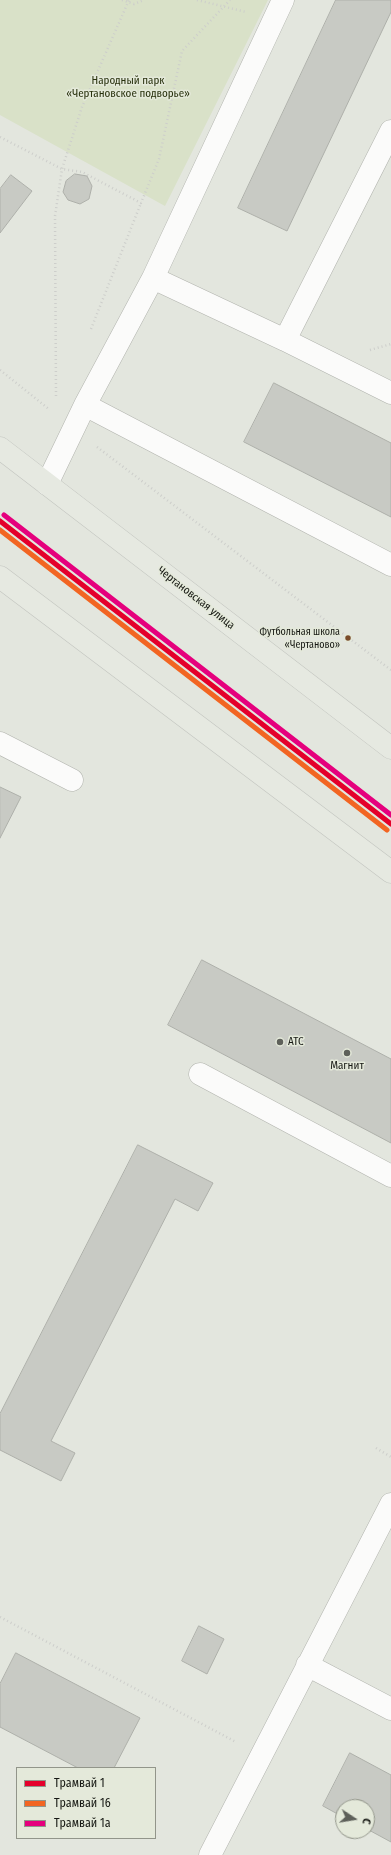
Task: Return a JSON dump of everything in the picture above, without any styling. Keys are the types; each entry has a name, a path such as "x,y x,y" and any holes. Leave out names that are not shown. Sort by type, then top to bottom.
{"main road":[{"name":"Чертановская улица","path":"0,448 391,748"},
{"path":"0,577 391,872"}],"lane":[{"path":"47,484 85,405 153,278 278,9"},
{"path":"285,340 391,132"},
{"path":"153,278 285,340 391,393"},
{"path":"85,405 391,565"},
{"path":"0,743 72,780"},
{"path":"200,1074 391,1176"},
{"path":"210,1855 391,1504"},
{"path":"307,1665 391,1709"}],"path":[{"path":"122,0 134,4 144,0"},
{"path":"197,0 224,6 278,9"},
{"path":"89,335 159,159 182,51 230,0"},
{"path":"56,415 55,216 62,169 82,107 129,2"},
{"path":"0,137 62,169 82,172 141,203"},
{"path":"0,370 73,429 391,670"},
{"path":"376,1448 391,1457"},
{"path":"0,1617 261,1756"}],"green space":[{"name":"Народный парк «Чертановское подворье»","path":"0,0 268,0 165,206 0,115"}],"building":[{"path":"336,0 391,0 391,12 287,231 238,208"},
{"path":"75,174 87,176 92,186 89,199 80,204 68,200 63,192 66,181"},
{"path":"11,175 32,191 0,233 0,189"},
{"path":"274,383 391,443 391,517 244,442"},
{"path":"0,787 21,797 0,838"},
{"name":"АТС","path":"202,960 391,1059 391,1143 168,1025"},
{"path":"138,1145 213,1183 198,1211 175,1199 51,1441 75,1453 61,1481 0,1450 0,1414"},
{"path":"199,1626 224,1639 207,1674 182,1661"},
{"path":"16,1653 140,1718 115,1767 76,1767 0,1727 0,1684"},
{"path":"350,1753 391,1775 391,1842 375,1833 375,1799 335,1799 335,1813 323,1806"}],"tram line":[{"name":"1а","path":"4,515 391,815"},
{"name":"1","path":"0,521 391,824"},
{"name":"16","path":"0,530 387,830"}],"place":[{"name":"Футбольная школа «Чертаново»","path":"348,638"},
{"name":"АТС","path":"280,1042"},
{"name":"Магнит","path":"347,1053"}]}
